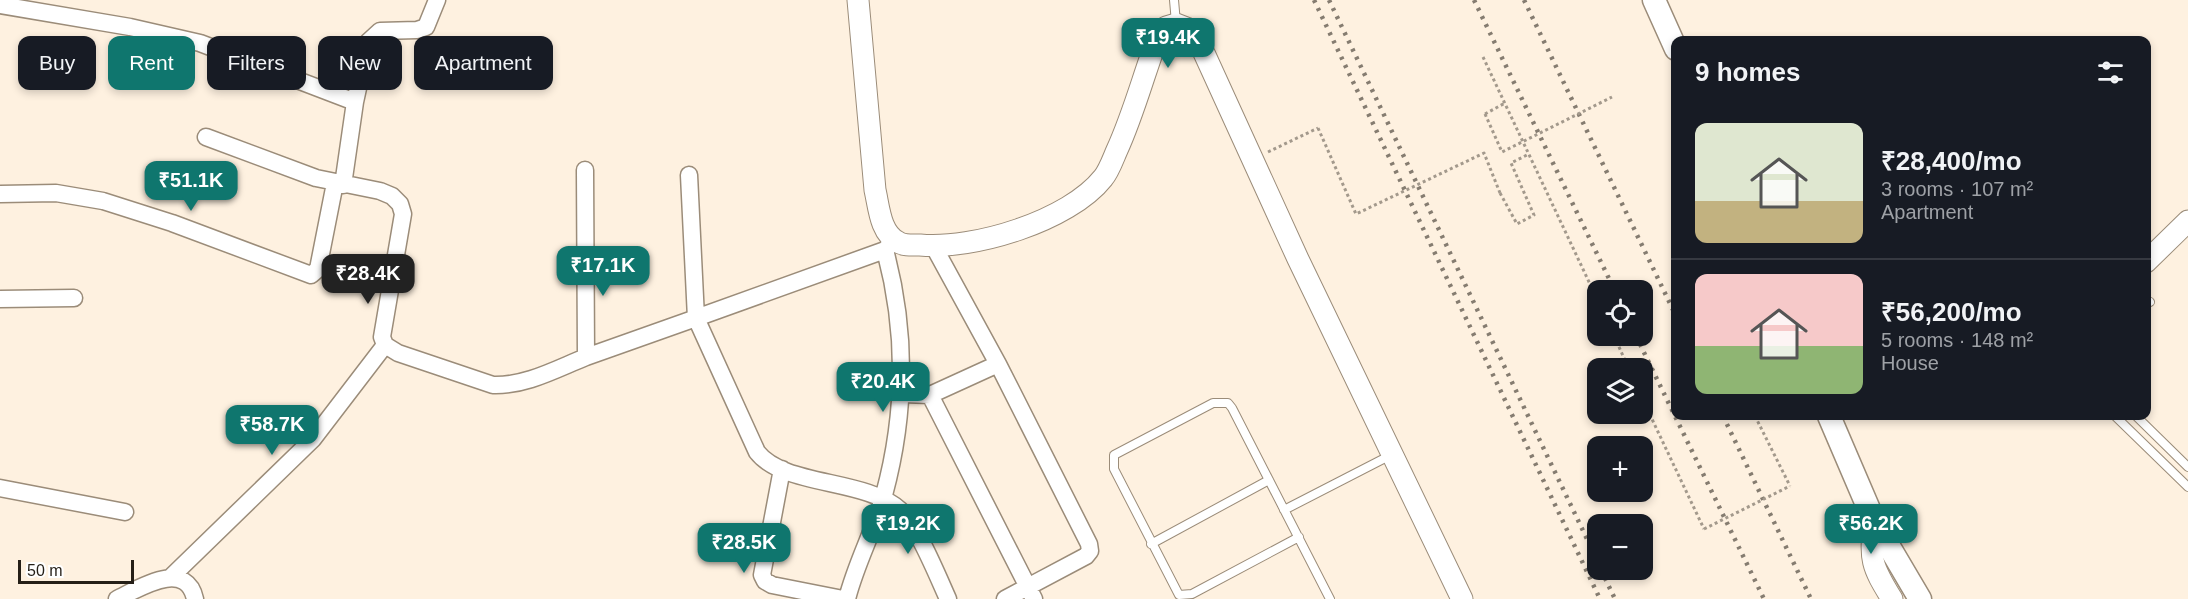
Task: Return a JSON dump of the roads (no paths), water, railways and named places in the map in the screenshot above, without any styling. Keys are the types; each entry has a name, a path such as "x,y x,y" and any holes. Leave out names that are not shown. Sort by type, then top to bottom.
{"main road":[{"path":"1654,0 1671,38"},
{"path":"1831,420 1874,521 1920,599"}],"street":[{"path":"0,194 56,193 103,201 172,223 311,274 318,268 339,184 368,42 373,34 388,29 417,30 426,27 437,0"},
{"path":"847,599 854,571 883,498 903,394 890,245 881,220 875,190 858,0"},
{"path":"0,5 130,27 200,43 355,102"},
{"path":"207,137 339,184 380,191 392,196 400,204 403,214 381,327 386,345 398,353 493,385 509,385 534,378 890,245 934,247 977,241 1040,221 1089,194 1105,176 1120,144 1159,34 1166,27 1176,24 1194,31 1200,40 1391,454 1462,599"},
{"path":"585,170 586,357"},
{"path":"689,175 696,318 757,452 763,460 782,469 883,498 910,519 948,599"},
{"path":"2151,257 2188,220"},
{"path":"934,247 998,364 1090,551 1086,556 1030,593 1005,599"},
{"path":"0,299 74,298"},
{"path":"171,577 313,439 386,345"},
{"path":"903,394 930,395 998,364"},
{"path":"930,395 1030,593"},
{"path":"782,469 762,575 765,581 772,585 843,599"},
{"path":"0,488 125,512"},
{"path":"1874,521 1870,555 1874,568 1892,599"},
{"path":"117,599 158,579 171,577 184,583 193,592 195,599"}],"lane":[{"path":"1174,0 1176,24"},
{"path":"1299,537 1185,596 1179,596 1114,469 1114,455 1213,404 1228,403 1299,537 1330,599"},
{"path":"2119,420 2188,487"},
{"path":"2140,420 2188,467"},
{"path":"1284,510 1391,454"},
{"path":"1152,544 1269,480"}],"railway":[{"path":"1314,0 1600,599"},
{"path":"1329,0 1587,539"},
{"path":"1474,0 1610,280"},
{"path":"1524,0 1671,306"},
{"path":"1641,346 1671,408"},
{"path":"1677,420 1764,599"},
{"path":"1725,420 1811,599"},
{"path":"1606,580 1615,599"}]}
